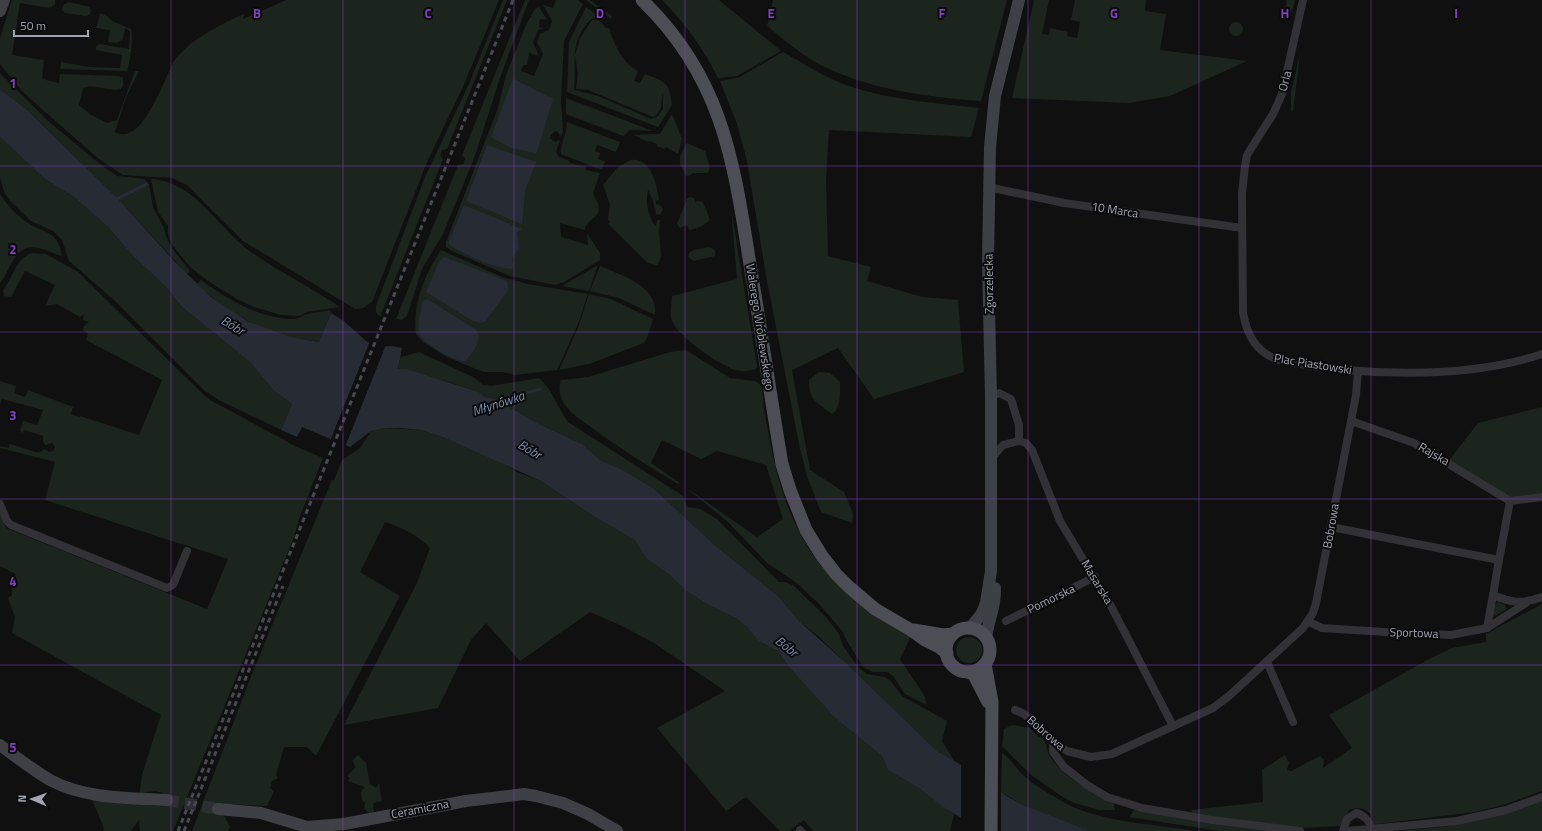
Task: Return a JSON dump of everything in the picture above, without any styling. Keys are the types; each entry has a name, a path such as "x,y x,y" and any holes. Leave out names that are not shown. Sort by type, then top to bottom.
{"main road":[{"name":"Walerego Wróblewskiego","path":"642,0 660,18 685,50 708,90 722,125 739,200 782,464 790,490 806,530 822,556 836,574 849,587 875,609 947,653"},
{"path":"990,712 974,675 957,669 952,664 947,653 948,644 953,634 959,630 970,628 979,631 986,638 990,652 986,664 991,691 991,831"},
{"name":"Walerego Wróblewskiego","path":"911,630 943,635 953,634"},
{"path":"969,672 978,670 986,664"}],"street":[{"path":"0,12 4,0"},
{"name":"Zgorzelecka","path":"970,628 981,615 986,603 991,571 992,397 988,261 988,187 990,147 995,96 1020,0"},
{"name":"Orla","path":"1247,155 1276,110 1282,94 1303,0"},
{"name":"Plac Piastowski","path":"1247,155 1243,178 1242,295 1245,323 1248,333 1258,348 1268,356 1278,360 1358,371 1426,372 1458,370 1503,364 1542,354"},
{"name":"10 Marca","path":"988,187 1064,203 1242,228"},
{"name":"Bobrowa","path":"1015,710 1024,714 1053,742 1066,751 1079,755 1103,756 1112,754 1213,708 1229,696 1267,662 1309,622 1316,603 1331,527 1351,421 1358,371"},
{"path":"991,459 1004,445 1020,441 1019,425 1011,399 999,393 992,397"},
{"name":"Rajska","path":"1351,421 1414,443 1510,501"},
{"name":"Masarska","path":"1020,441 1026,443 1032,450 1060,521 1095,577 1173,726"},
{"path":"1487,628 1510,501 1542,497"},
{"path":"0,504 11,525 167,588 173,585 187,551"},
{"path":"1331,527 1499,560"},
{"name":"Zgorzelecka","path":"986,638 995,591 991,571"},
{"name":"Pomorska","path":"1006,621 1095,577"},
{"path":"1493,595 1515,603 1527,602 1542,597"},
{"path":"1487,628 1527,602"},
{"name":"Sportowa","path":"1309,622 1322,628 1401,633 1451,634 1487,628"},
{"path":"1267,662 1293,722"},
{"path":"1053,742 1053,752 1064,767 1087,785 1107,797 1142,808 1212,820 1300,831"},
{"path":"0,745 51,780 70,788 91,794 167,800"},
{"name":"Ceramiczna","path":"218,809 261,813 307,829 344,824 466,801 524,794 563,803 588,814 617,831"},
{"path":"1348,831 1458,821 1506,810 1542,797"},
{"path":"1343,831 1346,819 1356,813 1361,814 1373,829"}],"shaded area":[{"path":"12,0 55,0 55,4 50,8 20,3 12,55 44,60 42,79 59,83 60,74 119,76 123,78 123,86 121,89 116,90 92,86 83,88 79,105 91,115 107,123 117,120 135,71 139,71 126,97 115,132 125,134 134,130 143,121 158,95 174,61 183,51 191,43 222,24 244,14 243,19 286,0 499,0 463,87 427,162 372,302 363,308 355,309 243,241 187,185 172,178 123,175 99,159 44,111 22,91 0,64 0,38"},
{"path":"503,0 507,0 447,149 442,150 440,155 443,159 380,317 376,312 376,306 425,177 468,86"},
{"path":"525,0 529,0 500,78 475,156 443,234 422,269 407,316 402,320 396,319 458,165 464,164 465,159 462,155"},
{"path":"556,0 578,0 583,4 564,41 561,100 563,131 561,137 558,132 555,131 550,138 555,142 560,140 556,152 559,157 570,161 569,163 586,167 586,170 600,173 593,193 599,206 597,215 587,224 585,230 560,223 561,237 588,245 587,233 600,253 600,260 564,282 555,285 510,276 452,251 446,247 446,242 498,108 506,75 526,25 535,9 539,7 547,20 540,19 539,27 544,28 538,30 533,42 539,56 529,53 527,65 523,65 521,71 534,76 543,54 537,42 540,34 549,30 552,21 543,5 553,8"},
{"path":"586,0 590,0 612,16 611,19"},
{"path":"662,0 719,0 781,51 737,76 718,78 707,57 693,37"},
{"path":"773,0 1007,0 981,101 939,97 896,90 854,79 815,62 766,25 768,24"},
{"path":"1034,0 1049,0 1042,34 1049,35 1050,28 1068,32 1067,36 1077,38 1080,22 1071,20 1075,0 1146,0 1145,11 1166,14 1160,50 1247,61 1170,96 1129,103 1012,98"},
{"path":"1286,0 1295,0 1289,20 1287,15"},
{"path":"69,2 89,7 91,11 90,14 86,16 65,13 62,10 63,5"},
{"path":"586,7 601,18 591,19 584,28 576,45 575,55 580,38 592,20 598,19 606,28 609,28 616,47 623,58 632,68 638,71 634,81 640,83 645,74 662,81 668,87 672,105 658,127 567,92 569,42","holes":["575,55 578,74 576,89 588,90 653,117 659,112 663,93 663,109 657,117 651,119 598,96 574,90"]},
{"path":"100,14 105,14 112,21 131,29 131,50 127,71 60,69 61,62 88,67 120,68 122,55 96,50 96,46 99,44 129,49 130,31 125,28 123,39 117,43 108,42 110,30 96,28"},
{"path":"1233,22 1239,22 1243,26 1243,32 1239,36 1233,36 1229,32 1229,26"},
{"path":"783,52 832,79 865,91 913,100 979,108 971,137 829,130 826,178 828,256 871,267 867,281 922,297 958,300 964,372 874,399 838,348 792,370 810,470 844,492 853,514 852,523 821,512 807,476 799,444 767,281 747,161 737,124 720,81 738,78"},
{"path":"1300,54 1293,112 1291,111 1291,92"},
{"path":"0,73 47,120 101,165 117,176 145,179 147,182 116,197 27,110 0,89"},
{"path":"566,98 653,131 630,130 623,136 566,114"},
{"path":"672,114 682,139 678,154 666,147 664,149 657,146 657,144 648,142 634,135 628,135 660,134"},
{"path":"567,122 620,142 616,152 597,145 595,151 600,153 598,159 605,161 602,170 561,154"},
{"path":"0,137 45,179 74,197 108,227 132,255 165,286 182,307 250,362 274,391 292,404 281,430 219,400 205,391 115,301 69,261 62,240 53,231 31,221 10,201 5,194 0,178"},
{"path":"687,143 705,151 710,168 708,173 692,173 691,175 687,176 680,163 680,156"},
{"path":"630,160 637,160 648,167 657,187 659,200 656,201 656,204 660,205 663,209 660,215 656,214 653,201 648,190 647,199 649,214 656,226 657,220 660,220 659,232 661,256 657,265 648,263 608,224 610,222 608,219 610,205 603,185 617,168"},
{"path":"151,179 167,182 181,188 207,209 242,245 254,254 340,307 307,312 299,316 281,315 254,307 237,299 211,283 191,268 172,245 168,234 168,226 158,212"},
{"path":"149,185 153,207 164,228 171,247 190,271 187,274 119,200"},
{"path":"0,194 20,217 34,227 54,237 60,247 62,255 61,256 40,248 27,248 16,256 0,283"},
{"path":"690,197 694,198 695,203 697,201 703,202 710,220 706,224 689,230 687,225 680,228 677,224 687,199"},
{"path":"731,208 757,366 756,369 746,371 735,370 709,356 682,335 672,321 671,316 672,296 737,279"},
{"path":"709,247 714,250 715,256 694,261 688,257 689,253 694,250"},
{"path":"441,250 502,277 528,284 588,294 578,324 557,370 515,375 503,372 483,372 447,357 423,342 416,334 415,323 418,301 425,279"},
{"path":"31,253 46,254 78,272 204,395 212,401 297,447 323,458 300,516 294,537 173,831 140,831 139,820 131,831 103,831 104,828 92,800 156,806 167,805 169,795 156,791 140,793 142,775 161,715 12,633 15,617 8,598 12,595 12,581 16,574 0,566 0,513 6,528 207,609 228,559 45,500 55,462 0,448 0,446 9,448 10,444 39,453 44,449 49,452 53,451 55,447 52,443 45,445 43,436 24,430 23,433 20,431 23,421 37,425 43,410 2,399 0,405 0,381 16,386 14,393 25,397 28,390 73,407 71,414 139,435 162,380 86,340 88,334 83,330 84,326 89,322 83,320 84,314 80,317 57,304 45,306 55,285 25,271 11,297 4,296 3,290 21,260"},
{"path":"598,265 589,291 562,286"},
{"path":"600,266 628,278 645,289 651,296 655,305 655,315 619,298 590,291"},
{"path":"201,280 244,307 269,316 294,319 308,314 330,310 331,313 319,342 293,338 264,328 228,309 197,284"},
{"path":"589,294 611,299 653,319 648,336 644,343 589,364 559,370 578,328"},
{"path":"686,350 730,378 755,381 761,385 774,460 782,490 792,518 805,543 839,586 860,604 884,621 911,636 900,659 924,695 927,705 905,694 893,676 887,672 873,672 863,667 845,638 843,632 819,604 798,584 767,563 728,522 685,487 757,537 783,519 766,465 717,451 701,459 662,440 651,463 680,483 678,484 623,450 577,417 562,400 560,389 561,380 588,377 670,352"},
{"path":"419,352 473,377 483,385 491,386 539,378 548,388 568,422 683,496 687,507 700,509 717,519 779,582 786,582 794,586 825,616 839,634 843,646 859,668 867,674 884,677 890,680 902,696 947,721 942,741 955,762 937,751 818,636 800,622 778,596 717,547 653,488 623,470 600,460 582,444 539,424 495,399 485,397 479,392 449,382 398,369 401,357"},
{"path":"819,372 830,373 840,382 840,395 837,408 832,414 818,404 810,392 809,380"},
{"path":"1542,407 1542,497 1510,501 1448,462 1478,423"},
{"path":"385,428 422,430 499,461 517,472 541,481 595,517 636,540 647,559 670,575 685,590 710,606 736,618 760,641 778,651 789,667 834,717 882,756 888,770 920,789 954,814 950,831 813,831 804,820 789,831 780,831 746,797 726,811 657,728 725,691 654,643 622,626 590,612 520,661 486,623 471,640 438,708 344,725 417,583 430,548 409,532 385,522 360,572 400,596 316,756 307,747 284,747 276,775 278,778 272,781 270,788 274,791 267,806 231,804 216,813 225,817 230,827 228,831 192,831 252,674 332,480 334,480 342,460 360,448 371,431"},
{"path":"1498,602 1505,605 1507,609 1495,616 1493,615 1495,605"},
{"path":"1542,604 1542,791 1506,804 1475,812 1377,824 1372,823 1372,818 1368,812 1357,808 1349,810 1342,826 1305,828 1241,821 1193,813 1191,810 1263,802 1262,770 1285,755 1289,763 1287,770 1291,771 1320,756 1324,760 1323,768 1352,748 1329,715 1431,658 1452,648 1486,642 1486,634"},
{"path":"969,637 979,640 982,650 979,660 969,663 959,660 956,650 959,640"},
{"path":"1013,725 1030,728 1039,738 1041,736 1045,741 1049,755 1065,774 1080,785 1114,804 1115,810 1099,810 1074,803 1061,796 1030,774 1002,746 1004,729"},
{"path":"1002,753 1029,780 1073,807 1107,818 1194,831 1089,831 1046,816 1001,792"},
{"path":"358,755 366,763 370,784 376,788 379,783 382,801 373,803 374,812 369,813 364,808 365,803 362,800 361,791 365,787 348,781 350,778 347,776 356,767 352,761"},
{"path":"1542,797 1542,831 1399,831 1450,826 1457,821"},
{"path":"1134,810 1211,824 1271,831 1219,831 1129,817"}],"water":[{"path":"514,79 553,99 537,152 535,153 511,148 491,137"},
{"name":"Bóbr","path":"0,89 27,110 116,197 147,182 149,185 119,200 175,262 211,297 247,321 290,337 319,342 331,313 344,321 367,342 381,347 392,346 402,348 398,369 406,369 479,392 485,397 495,399 539,424 582,444 600,460 623,470 653,488 717,547 778,596 800,622 846,663 937,751 977,774 1008,797 1023,805 1089,831 982,831 942,806 920,789 888,770 882,756 834,717 789,667 778,651 759,641 747,627 736,618 710,606 685,590 670,575 647,559 635,540 595,517 541,481 445,438 422,430 385,428 371,431 350,447 302,427 297,437 281,430 292,404 274,391 250,362 182,307 165,286 132,255 108,227 74,197 45,179 0,137"},
{"path":"487,145 536,162 525,191 522,224 466,201"},
{"path":"464,205 522,229 517,232 519,248 512,258 513,268 500,267 490,264 470,256 449,244"},
{"path":"444,257 507,281 508,290 485,322 481,323 473,321 426,292 439,262"},
{"path":"427,299 475,329 478,342 466,361 455,359 440,352 421,337 419,333 419,321 423,301"}],"pier":[{"path":"370,341 381,345 390,344 386,345 345,447 330,441"},
{"path":"961,763 978,772 1001,790 1001,831 977,831 961,821"}],"waterway":[{"name":"Młynówka","path":"496,403 540,389"}],"tunnel":[{"path":"167,800 218,809"}],"railway":[{"path":"178,831 513,0"},
{"path":"184,831 283,586"}]}
